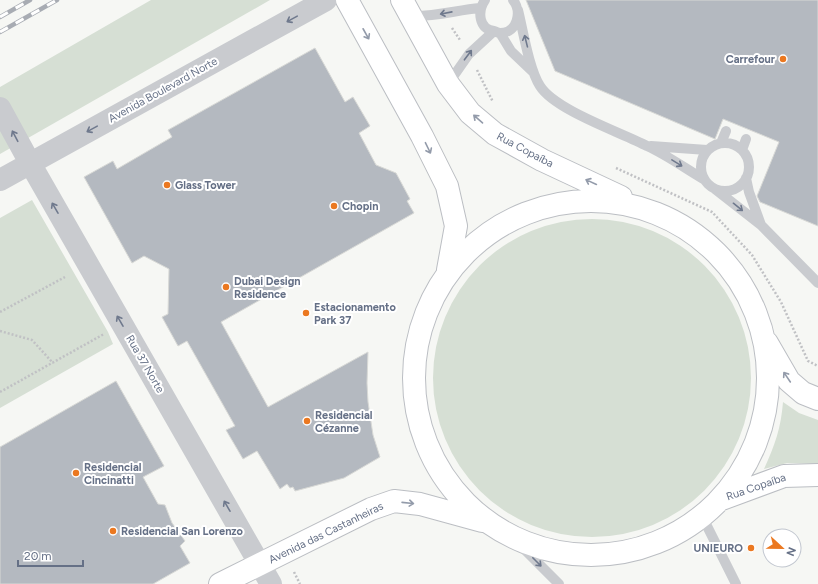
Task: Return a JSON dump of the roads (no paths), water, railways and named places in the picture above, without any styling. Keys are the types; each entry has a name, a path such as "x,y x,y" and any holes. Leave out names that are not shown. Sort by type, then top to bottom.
{"main road":[{"path":"347,0 422,136 447,186 456,226 448,270 422,320 412,375 420,431 444,481 483,521 516,541 553,553 593,556 632,551 669,538 702,516 719,500 745,466 762,426 768,383 764,339"},
{"name":"Rua Copaíba","path":"406,8 448,84 470,113 495,134 542,160 639,205"},
{"path":"448,270 486,233 533,208 586,198 639,205 683,224 720,254 748,294 764,339 789,381 803,393 818,399"},
{"name":"Rua Copaíba","path":"719,500 784,476 818,475"},
{"name":"Avenida das Castanheiras","path":"220,584 371,509 394,501 420,504 483,521"}],"street":[{"name":"Avenida Boulevard Norte","path":"0,180 326,0"},
{"name":"Rua 37 Norte","path":"0,108 30,164 271,584"}],"lane":[{"path":"406,8 425,17 463,9 481,3 479,13 483,24 491,31 497,32 510,29 514,26 518,16 514,3"},
{"path":"514,3 533,72 540,86 551,98 567,109 649,146 705,180 760,226 818,283"},
{"path":"448,84 469,54 497,32"},
{"path":"497,32 511,51 533,72"},
{"path":"721,143 726,131"},
{"path":"742,150 746,139"},
{"path":"705,180 701,165 703,157 708,150 721,143 728,143 742,150 748,163 746,178 749,192 760,226"},
{"path":"649,146 708,150"},
{"path":"715,189 729,190 736,188 746,178"},
{"path":"702,516 736,584"},
{"path":"516,541 559,584"}],"railway":[{"path":"0,17 30,0"},
{"path":"0,32 57,0"}],"place":[{"name":"Carrefour","path":"783,59"},
{"name":"Glass Tower","path":"167,185"},
{"name":"Chopin","path":"334,206"},
{"name":"Dubai Design Residence","path":"226,287"},
{"name":"Estacionamento Park 37","path":"306,313"},
{"name":"Residencial Cézanne","path":"307,421"},
{"name":"Residencial Cincinatti","path":"76,473"},
{"name":"Residencial San Lorenzo","path":"113,531"},
{"name":"UNIEURO","path":"751,548"}]}
